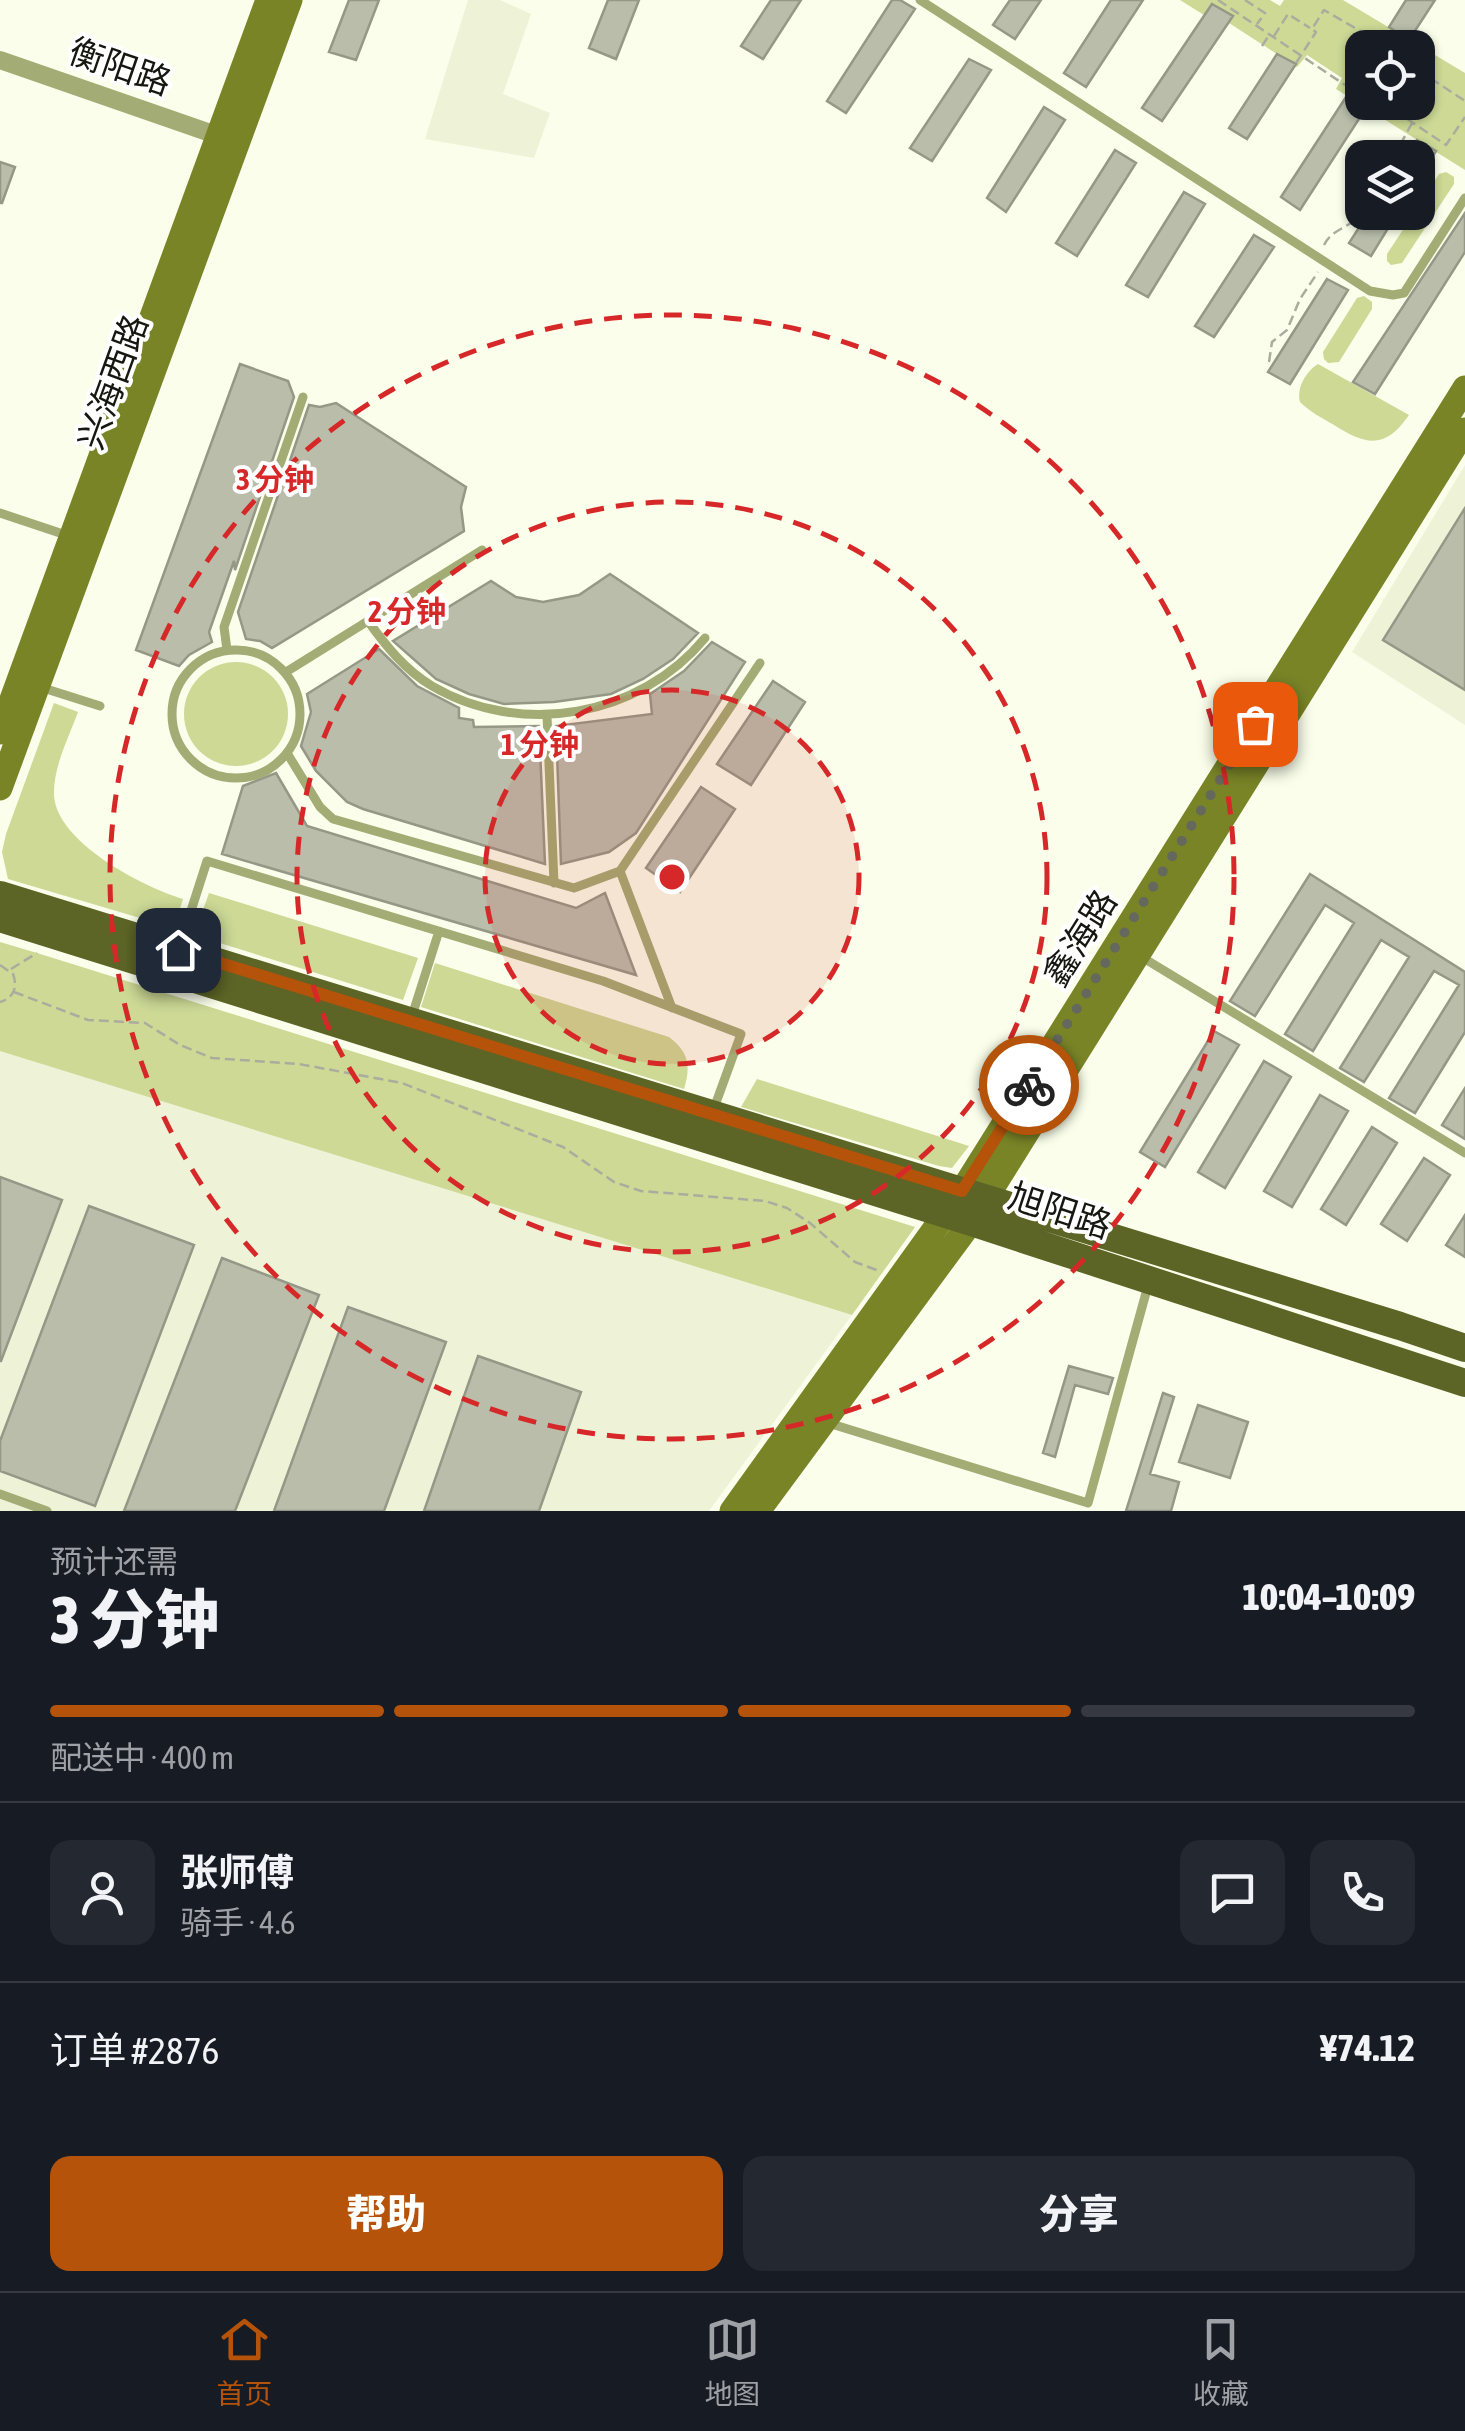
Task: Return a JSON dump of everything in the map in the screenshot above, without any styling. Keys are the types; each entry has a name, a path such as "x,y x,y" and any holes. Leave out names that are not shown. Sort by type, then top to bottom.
{"main road":[{"name":"旭阳路","path":"0,895 712,1115 967,1207 1150,1280 1465,1383"},
{"name":"旭阳路","path":"0,918 967,1207 1400,1326 1465,1348"}],"street":[{"name":"兴海西路","path":"0,732 268,0"},
{"name":"兴海西路","path":"0,788 290,0"},
{"name":"衡阳路","path":"0,60 219,136"},
{"name":"鑫海路","path":"732,1511 967,1207 1465,388"},
{"name":"鑫海路","path":"758,1511 824,1422 1138,955 1465,430"}],"lane":[{"path":"920,0 1370,292 1404,292 1465,198"},
{"path":"227,650 224,627 304,398"},
{"path":"0,514 72,537"},
{"path":"286,672 482,550"},
{"path":"368,621 398,659 431,685 494,711 547,716 600,706 644,689 693,652 705,638"},
{"path":"227,650 249,650 270,658 286,672 297,692 297,735 287,753 254,776 214,774 196,764 182,749 174,730 172,710 177,688 189,670 206,656 227,650"},
{"path":"287,753 320,807 333,819 574,888 620,871 760,662"},
{"path":"38,686 100,706"},
{"path":"547,716 554,883"},
{"path":"178,950 207,861 603,982 741,1034 712,1115"},
{"path":"620,871 672,1008"},
{"path":"410,1022 438,932"},
{"path":"1138,955 1465,1152"},
{"path":"824,1422 1088,1503 1150,1280"},
{"path":"0,1494 47,1511"}],"path":[{"path":"1218,0 1345,85"},
{"path":"1245,0 1265,13 1256,26"},
{"path":"1312,29 1324,10 1359,30"},
{"path":"1262,46 1288,14 1316,32 1296,63"},
{"path":"1435,81 1465,101"},
{"path":"1409,120 1446,145 1465,117"},
{"path":"1402,140 1412,122"},
{"path":"1460,125 1465,128"},
{"path":"1269,362 1272,342 1290,326 1300,299 1323,261 1328,236 1345,227"},
{"path":"9,970 36,953"},
{"path":"0,965 15,980 14,992 0,1002"},
{"path":"14,992 88,1020 145,1024 212,1058 299,1064 402,1083 563,1147 614,1182 641,1191 766,1200 810,1223 856,1262 883,1272"}],"shaded area":[{"path":"468,0 500,0 531,14 503,94 550,113 534,158 425,139"},
{"path":"1465,465 1465,725 1352,652"},
{"path":"0,1050 852,1315 709,1511 0,1511"}],"green space":[{"path":"1180,0 1270,0 1280,6 1284,0 1343,0 1393,30 1345,30 1345,95 1336,89 1342,78 1307,55 1297,67 1229,23 1232,16 1212,4 1204,15"},
{"path":"1435,55 1465,73 1465,170 1435,151 1435,140 1417,140 1385,120 1435,120"},
{"path":"1446,172 1454,177 1454,184 1435,213 1435,180"},
{"path":"1403,230 1424,230 1402,263 1391,265 1387,254"},
{"path":"1364,296 1372,302 1372,309 1339,362 1328,363 1323,352 1357,298"},
{"path":"1318,364 1409,415 1383,439 1365,440 1345,432 1300,402 1303,381"},
{"path":"236,662 256,666 273,677 284,694 288,714 284,734 273,751 256,762 236,766 216,762 199,751 188,734 184,714 188,694 199,677 216,666"},
{"path":"54,703 78,712 56,774 54,795 58,812 69,829 104,860 183,899 174,928 8,879 2,852 6,834"},
{"path":"209,893 418,958 403,1000 194,935"},
{"path":"0,942 915,1227 852,1315 0,1051"},
{"path":"435,963 669,1037 687,1060 684,1089 421,1007"},
{"path":"757,1079 969,1146 952,1168 939,1166 741,1107"}],"building":[{"path":"349,0 379,0 356,60 329,52"},
{"path":"608,0 639,0 616,59 589,48"},
{"path":"771,0 801,0 763,59 741,46"},
{"path":"892,0 915,9 846,113 827,101"},
{"path":"1010,0 1041,0 1015,39 993,25"},
{"path":"1111,0 1143,0 1086,87 1064,73"},
{"path":"1406,0 1435,0 1416,30 1389,27"},
{"path":"1212,4 1233,16 1162,121 1142,108"},
{"path":"1277,54 1296,64 1247,139 1229,128"},
{"path":"969,59 991,70 932,161 910,148"},
{"path":"1345,99 1345,120 1358,120 1300,210 1281,197"},
{"path":"1044,107 1065,120 1006,212 987,198"},
{"path":"1115,150 1136,163 1077,256 1056,243"},
{"path":"0,162 15,167 2,203 0,203"},
{"path":"1184,192 1205,204 1148,297 1126,285"},
{"path":"1465,213 1465,252 1375,394 1353,382"},
{"path":"1357,230 1387,230 1371,256 1349,243"},
{"path":"1254,235 1274,247 1214,337 1195,326"},
{"path":"1327,279 1348,290 1290,384 1268,372"},
{"path":"240,364 288,381 294,397 235,570 234,561 209,632 212,642 189,655 179,666 136,650"},
{"path":"336,403 466,487 461,507 464,531 272,648 246,639 238,612 309,405"},
{"path":"1465,508 1465,690 1383,640"},
{"path":"610,574 698,633 673,659 611,694 504,704 436,679 393,641 491,581 516,597 543,602 579,595"},
{"path":"712,642 745,662 636,833 609,852 561,864 556,726 652,714 650,694 684,671"},
{"path":"379,649 417,686 459,708 459,718 473,720 474,727 539,726 545,864 363,809 347,802 316,771 301,746 311,712 307,694"},
{"path":"773,681 805,702 751,785 717,764"},
{"path":"276,773 307,826 576,908 605,893 636,975 222,854 243,786"},
{"path":"701,787 735,809 680,892 646,868"},
{"path":"1310,874 1465,972 1465,1032 1415,1113 1389,1098 1459,985 1434,971 1364,1082 1340,1068 1409,957 1381,940 1313,1051 1285,1034 1354,923 1325,905 1255,1016 1230,1001"},
{"path":"1214,1031 1239,1045 1165,1167 1140,1152"},
{"path":"1264,1061 1291,1077 1225,1188 1198,1172"},
{"path":"1465,1088 1465,1139 1442,1125"},
{"path":"1320,1095 1348,1111 1292,1207 1264,1191"},
{"path":"1372,1127 1397,1143 1346,1225 1321,1209"},
{"path":"1424,1158 1450,1175 1407,1241 1381,1224"},
{"path":"0,1177 62,1200 1,1361 0,1361"},
{"path":"89,1206 194,1245 95,1506 0,1471 0,1441"},
{"path":"1465,1215 1465,1257 1446,1245"},
{"path":"222,1258 319,1295 235,1511 124,1511"},
{"path":"348,1307 446,1342 384,1511 274,1511"},
{"path":"478,1356 581,1392 539,1511 424,1511"},
{"path":"1069,1366 1113,1378 1108,1394 1075,1385 1055,1457 1043,1453"},
{"path":"1163,1393 1174,1397 1150,1474 1179,1482 1171,1511 1126,1511"},
{"path":"1198,1405 1248,1422 1230,1478 1179,1462"}],"way so far":[{"path":"1029,1085 1255,724"}],"route":[{"path":"178,950 962,1191 1029,1085"}]}
